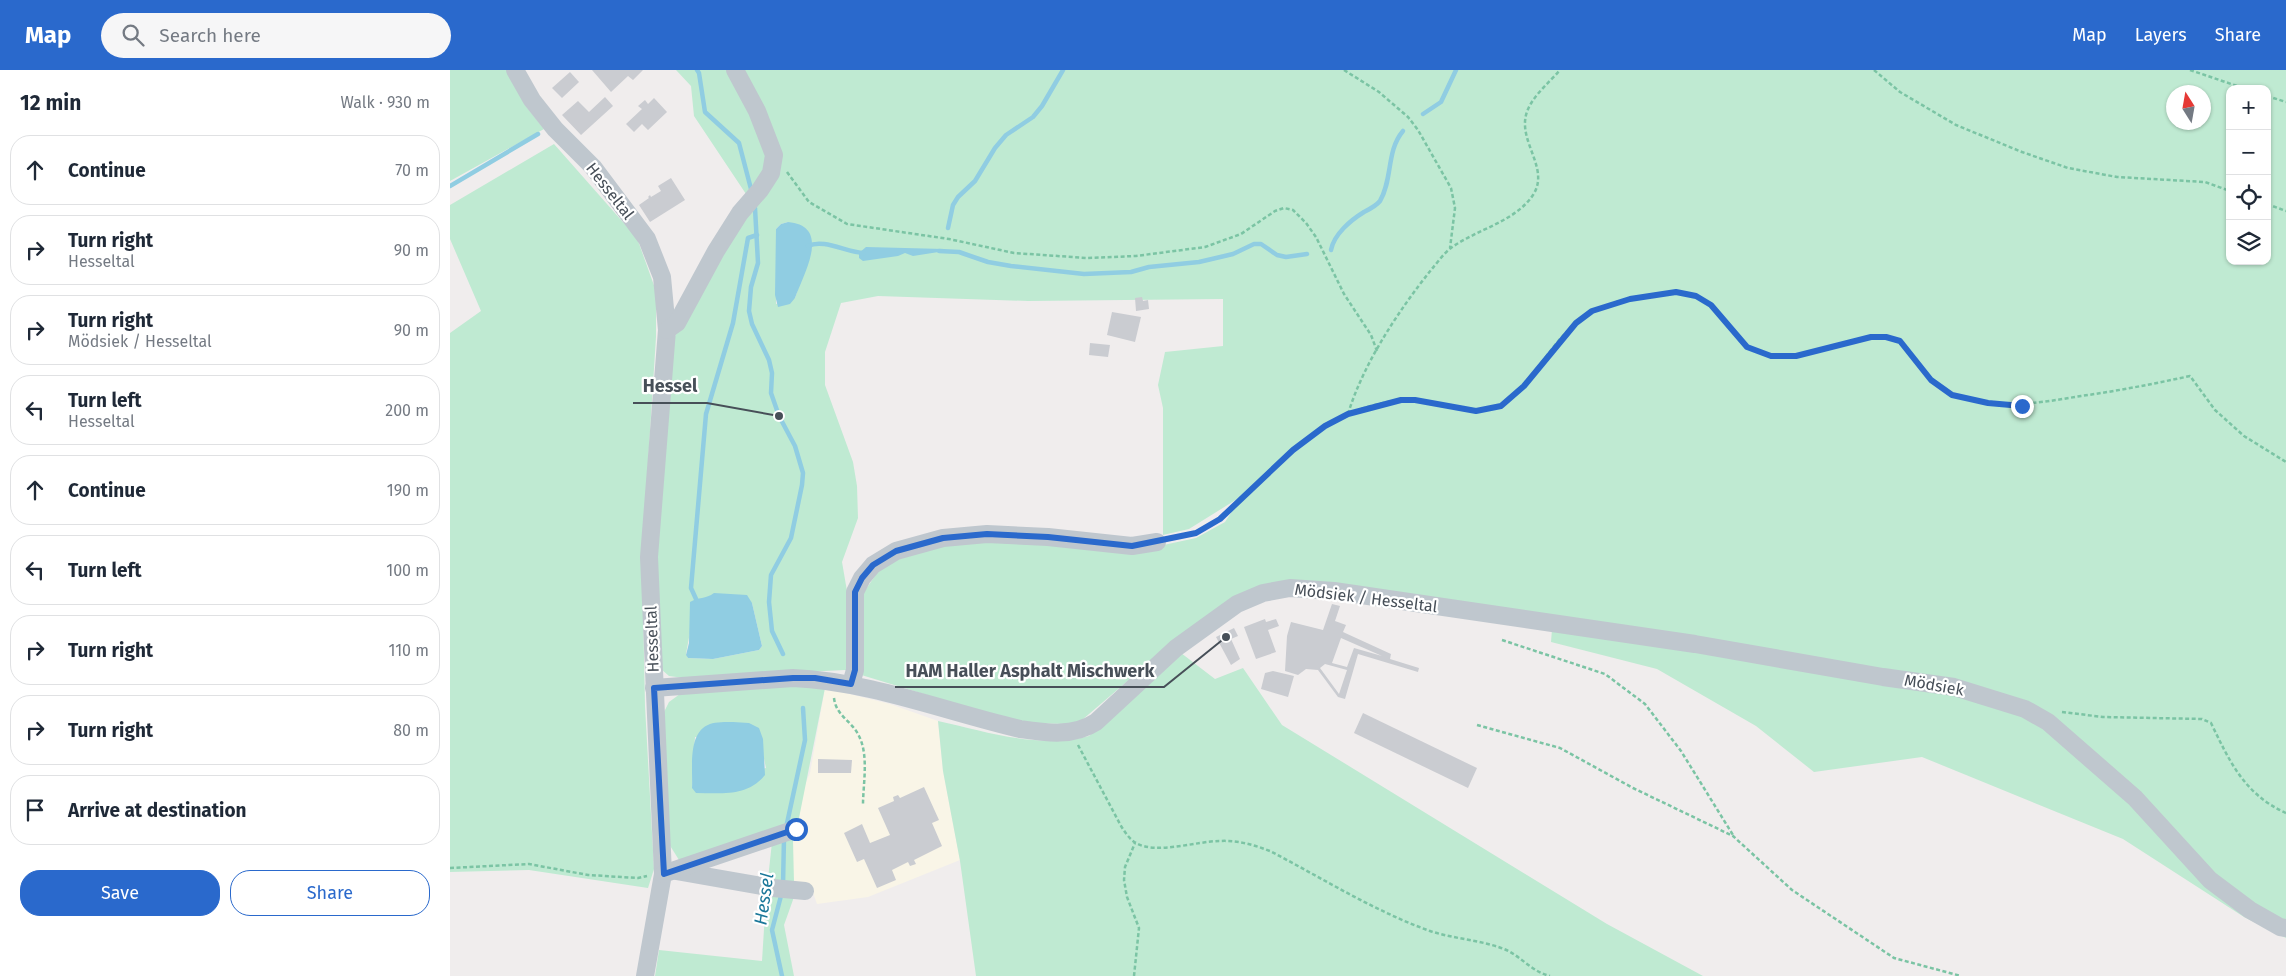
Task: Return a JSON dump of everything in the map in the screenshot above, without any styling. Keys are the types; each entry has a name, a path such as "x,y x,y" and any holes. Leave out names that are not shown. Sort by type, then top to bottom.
{"street":[{"name":"Hesseltal","path":"515,70 532,100 555,129 593,166 647,239 662,277 667,330 648,557 654,688 668,872 645,976"},
{"path":"667,330 677,323 716,251 740,212 760,190 771,173 774,155 757,112 735,70"},
{"path":"844,683 855,670 855,592 862,578 873,565 896,551 943,538 987,534 1048,537 1132,546 1157,542"},
{"name":"Mödsiek / Hesseltal","path":"654,688 793,678 844,683 1020,729 1046,733 1074,732 1096,722 1176,648 1236,604 1263,593 1290,588 1334,592 1502,616"},
{"name":"Mödsiek","path":"1502,616 1695,644 1883,677 1954,687 2025,709 2048,722 2135,798 2210,880 2250,910 2286,928"},
{"path":"668,872 796,829"},
{"path":"668,872 798,891"}],"path":[{"path":"1344,70 1378,92 1408,117 1418,130 1452,188 1455,208 1450,248"},
{"path":"1348,414 1353,398 1377,351 1412,293 1450,248 1524,207 1534,193 1538,178 1536,162 1527,143 1526,114 1533,101 1560,70"},
{"path":"1874,70 1900,92 1956,124 2022,152 2068,168 2117,177 2205,182 2226,190"},
{"path":"2190,70 2234,85"},
{"path":"2271,97 2286,102"},
{"path":"774,155 809,202 846,224 949,239 1014,252 1087,258 1136,256 1205,247 1241,234 1275,211 1284,208 1293,210 1316,237 1344,294 1371,335 1377,351"},
{"path":"2271,205 2286,211"},
{"path":"1157,542 1196,533 1220,519 1293,450 1325,426 1348,414 1401,400 1415,400 1476,411 1501,406 1524,386 1576,323 1592,311 1630,299 1676,292 1696,296 1711,305 1747,347 1771,356 1796,356 1871,337 1886,337 1900,341 1931,380 1952,395 1988,403 2022,406 2118,391 2190,376 2216,410 2244,436 2286,462"},
{"path":"1502,640 1605,674 1645,704 1681,751 1733,836 1792,890 1894,958 1961,976"},
{"path":"844,683 834,698 835,707 857,732 864,748 863,806"},
{"path":"2054,712 2103,717 2202,719 2211,722 2230,762 2250,789 2268,805 2286,813"},
{"path":"1477,725 1560,748 1633,788 1733,836"},
{"path":"1074,732 1079,748 1121,826 1128,837 1135,843 1154,848 1218,841 1250,844 1270,851 1391,915 1432,931 1480,941 1506,950 1541,974 1550,976"},
{"path":"1134,976 1139,928 1127,897 1124,880 1125,867 1135,843"},
{"path":"450,868 529,864 588,875 638,878 668,872"}],"shaded area":[{"path":"825,688 890,704 938,721 943,771 960,860 868,897 817,904 810,884 794,883 781,839 810,773"}],"green space":[{"path":"450,70 508,70 525,105 544,129 450,181"},
{"path":"676,70 727,70 766,147 765,167 746,194 694,116 691,86"},
{"path":"740,70 2286,70 2286,938 2244,917 2123,839 1922,757 1814,772 1756,726 1657,669 1551,642 1552,629 1289,583 1172,643 1082,720 1069,724 1019,723 845,670 684,678 669,676 661,669 654,558 673,340 718,255 776,172","holes":["788,222 813,244 795,298 776,304 776,229 781,224","878,296 1028,301 1223,299 1223,346 1165,352 1158,385 1163,408 1163,535 1189,529 1242,496 1225,522 1196,538 1131,552 988,540 946,545 893,561 877,573 864,592 847,591 842,562 858,518 857,486 853,462 825,385 825,352 841,303","696,599 752,603 762,646 759,650 713,659 688,658 686,654"]},
{"path":"554,144 637,238 656,291 656,337 642,558 645,706 654,869 648,888 529,870 450,872 450,333 481,311 450,239 450,205"},
{"path":"1181,653 1215,679 1243,668 1282,725 1607,924 1703,976 976,976 960,861 943,771 938,721 1013,738 1032,740 1070,740 1089,736"},
{"path":"788,685 825,688 798,823 679,860 669,844 664,712 669,702 680,694","holes":["695,737 763,739 763,754 766,768 692,788"]},
{"path":"781,839 793,840 794,883 768,879 772,842"},
{"path":"770,894 794,897 784,925 794,976 655,976 659,950 762,961 766,897"}],"water":[{"path":"788,222 801,225 809,232 812,241 811,252 795,298 790,304 778,307 775,295 776,229 781,224"},
{"path":"866,247 944,249 945,251 913,256 905,253 898,256 863,261 859,258 859,253"},
{"path":"714,593 747,595 752,603 762,646 759,650 713,659 688,658 686,655 689,643 690,602"},
{"path":"749,723 759,728 763,739 765,775 758,782 742,790 724,793 696,793 692,788 692,762 694,743 698,735 703,728 710,724"}],"building":[{"path":"592,70 643,70 633,80 628,76 611,92"},
{"path":"570,72 579,82 562,98 552,88"},
{"path":"605,97 613,106 581,135 562,115 578,101 589,112"},
{"path":"654,98 667,112 648,130 642,124 634,132 626,124 642,109 638,106 645,100 648,104"},
{"path":"671,178 685,200 650,222 639,205 649,198 650,195 651,197 661,191 658,186"},
{"path":"1142,297 1143,301 1148,300 1149,309 1136,311 1135,298"},
{"path":"1112,312 1141,317 1135,342 1107,335"},
{"path":"1090,343 1110,345 1108,357 1089,355"},
{"path":"1332,604 1340,606 1335,621 1346,625 1343,632 1391,654 1390,659 1419,668 1418,672 1358,654 1345,699 1338,697 1318,670 1306,669 1298,675 1285,671 1287,636 1291,622 1323,630","holes":["1341,638 1382,656 1354,648 1347,667 1332,663","1325,664 1347,670 1339,694 1320,668"]},
{"path":"1265,619 1266,622 1276,619 1279,626 1268,630 1276,652 1256,659 1244,627"},
{"path":"1234,628 1238,636 1231,639 1240,659 1231,665 1216,637"},
{"path":"1273,671 1294,676 1288,697 1261,689 1265,673"},
{"path":"1363,713 1477,768 1468,788 1354,733"},
{"path":"818,759 852,760 851,773 818,773"},
{"path":"924,787 939,820 932,823 942,846 914,860 916,864 910,866 908,862 892,870 896,880 877,888 864,859 857,862 844,833 862,824 870,843 890,835 878,808 894,801 893,797 898,795 900,798"}],"waterway":[{"name":"Hessel","path":"697,70 705,112 739,143 751,189"},
{"path":"948,228 953,205 958,197 975,181 995,148 1006,135 1033,117 1042,106 1063,70"},
{"path":"1423,114 1441,102 1456,70"},
{"path":"1331,250 1336,238 1344,228 1380,201 1387,184 1394,147 1403,131"},
{"path":"450,186 538,134"},
{"name":"Hessel","path":"755,208 758,263 751,287 749,311 752,324 769,360 772,373 771,393 779,416 795,446 803,473 791,538 771,575 769,602 772,631 783,654"},
{"path":"696,599 691,588 706,414 733,323 748,238 757,235"},
{"path":"808,246 821,244 864,253"},
{"path":"939,251 959,252 988,262 1011,266 1084,274 1131,272 1149,267 1199,262 1233,254 1254,244 1261,244 1277,255 1286,257 1307,254"},
{"name":"Hessel","path":"786,828 805,740 803,708"},
{"name":"Hessel","path":"783,885 784,838"},
{"name":"Hessel","path":"782,892 772,930 782,976"}],"place":[{"name":"Hessel","path":"779,416"},
{"name":"HAM Haller Asphalt Mischwerk","path":"1226,637"}],"route":[{"path":"796,829 664,874 654,688 793,678 815,678 851,684 855,670 855,592 862,578 873,565 896,551 943,538 987,534 1048,537 1132,546 1196,533 1220,519 1293,450 1325,426 1348,414 1401,400 1415,400 1476,411 1489,410 1501,406 1524,386 1576,323 1592,311 1630,299 1676,292 1696,296 1711,305 1747,347 1771,356 1796,356 1871,337 1886,337 1900,341 1931,380 1952,395 1988,403 2022,406"}]}
